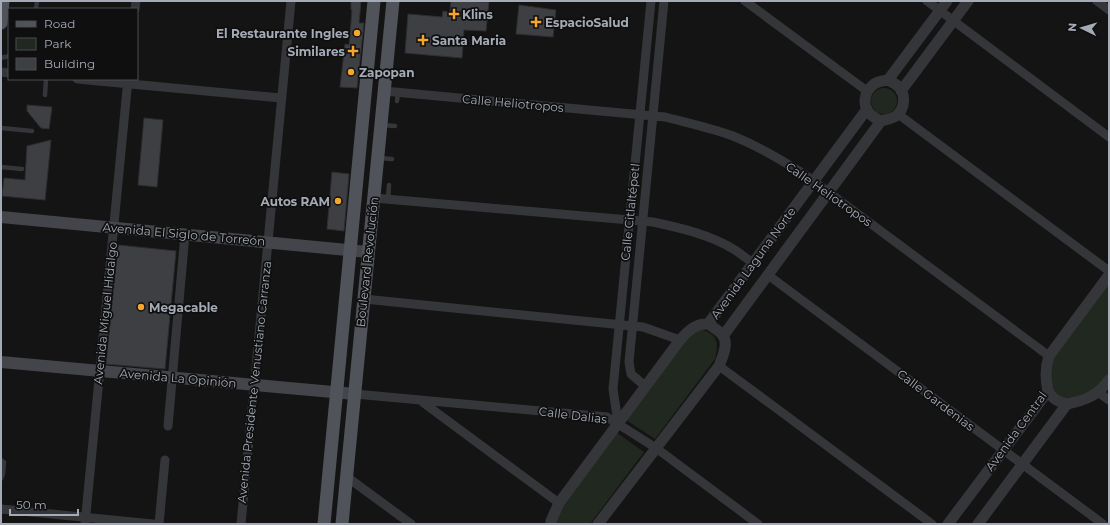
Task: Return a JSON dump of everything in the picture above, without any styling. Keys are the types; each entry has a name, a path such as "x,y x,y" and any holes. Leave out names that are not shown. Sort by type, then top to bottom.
{"main road":[{"path":"1,23 3,1"},
{"path":"324,524 374,1"},
{"name":"Boulevard Revolución","path":"342,524 393,1"},
{"name":"Avenida El Siglo de Torreón","path":"1,217 368,252"},
{"name":"Avenida La Opinión","path":"1,362 355,394"}],"street":[{"name":"Avenida Presidente Venustiano Carranza","path":"241,524 291,1"},
{"name":"Calle Citlaltépetl","path":"618,423 613,389 651,1"},
{"name":"Calle Citlaltépetl","path":"645,386 634,378 630,369 664,1"},
{"path":"745,1 867,91"},
{"path":"927,1 1109,137"},
{"path":"888,80 947,1"},
{"path":"901,91 968,1"},
{"path":"1097,1 1109,10"},
{"path":"102,80 128,81 281,98"},
{"path":"888,80 895,84 901,91 904,103 898,114 890,119 881,121 870,114 867,109 865,99 867,91 872,85 888,80"},
{"name":"Avenida Miguel Hidalgo","path":"85,521 128,81"},
{"name":"Calle Heliotropos","path":"384,91 398,97 665,117 701,126 734,137 767,152 814,180 1049,356"},
{"name":"Avenida Laguna Norte","path":"551,524 558,503 680,340 691,328 702,324 708,324 867,109"},
{"path":"898,114 1109,271"},
{"name":"Avenida Laguna Norte","path":"598,524 718,366 724,353 726,341 723,336 881,121"},
{"path":"374,198 643,221 661,224 695,233 735,250 753,263"},
{"path":"168,426 185,234"},
{"name":"Calle Gardenias","path":"768,275 1103,524"},
{"name":"Avenida Central","path":"948,524 1048,391 1045,379 1046,365 1049,356 1109,275"},
{"path":"364,299 643,327 680,340"},
{"path":"708,324 723,336"},
{"path":"718,366 932,524"},
{"path":"1048,391 1051,397 1059,402 1067,404 1081,402 1091,398 1109,380"},
{"path":"1098,392 1109,400"},
{"name":"Calle Dalias","path":"355,394 607,417 656,448 758,524"},
{"path":"420,400 558,503"},
{"name":"Avenida Central","path":"978,524 1067,404"},
{"path":"159,524 164,460"},
{"path":"347,477 411,524"},
{"path":"1,509 85,521 153,524"}],"lane":[{"path":"45,95 46,80"},
{"path":"381,125 395,126"},
{"path":"1,128 32,131"},
{"path":"378,158 392,159"},
{"path":"1,167 22,169"},
{"path":"388,199 389,185"},
{"path":"1,460 4,462 1,479"}],"green space":[{"path":"884,88 894,91 897,101 894,111 884,114 874,111 871,101 874,91"},
{"path":"1109,276 1109,377 1081,401 1052,396 1047,365"},
{"path":"699,329 710,333 716,340 717,348 715,359 655,439 623,418 680,339"},
{"path":"613,430 644,452 590,524 555,524 555,516"}],"building":[{"path":"351,1 361,1 359,23 364,23 357,88 340,87 345,44 349,45 352,10"},
{"path":"451,1 489,2 486,31 464,30 462,58 405,53 408,14 442,17 443,11 450,12"},
{"name":"EspacioSalud","path":"519,5 556,10 553,37 516,34"},
{"path":"27,105 52,107 49,129 41,128 27,111"},
{"path":"144,118 163,120 157,187 138,185"},
{"path":"51,140 45,200 2,196 4,178 25,180 27,146"},
{"name":"Autos RAM","path":"332,172 349,174 344,231 327,229"},
{"name":"Megacable","path":"118,245 176,251 165,369 106,364"}],"place":[{"name":"Klins","path":"454,14"},
{"name":"EspacioSalud","path":"536,22"},
{"name":"El Restaurante Ingles","path":"357,33"},
{"name":"Santa Maria","path":"423,40"},
{"name":"Similares","path":"353,51"},
{"name":"Zapopan","path":"351,72"},
{"name":"Autos RAM","path":"338,201"},
{"name":"Megacable","path":"141,307"}]}
